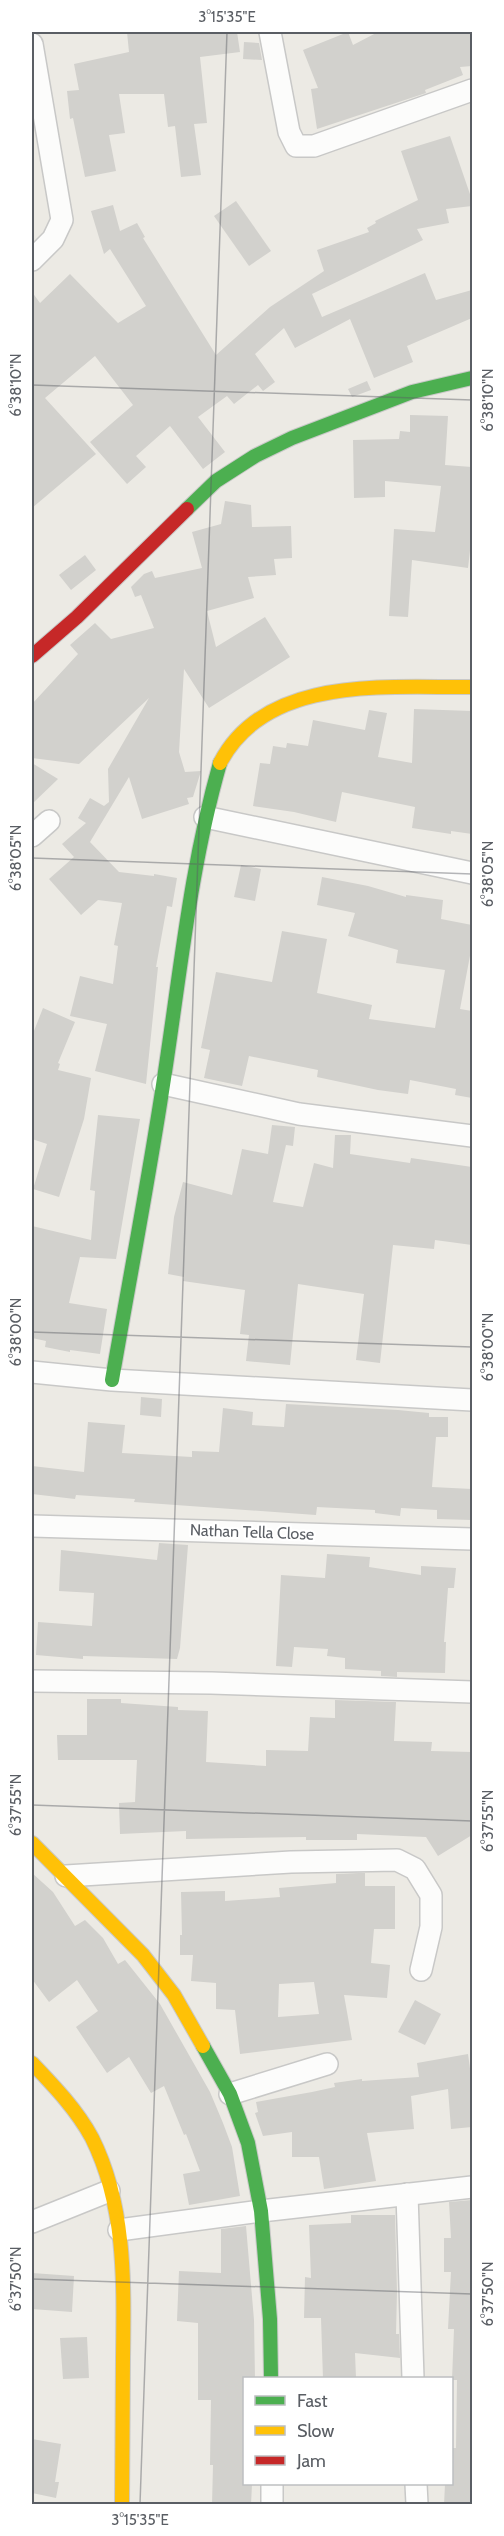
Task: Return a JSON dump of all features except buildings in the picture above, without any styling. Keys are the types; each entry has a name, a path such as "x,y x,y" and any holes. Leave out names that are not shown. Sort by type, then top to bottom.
{"street":[{"path":"270,32 289,132 296,146 314,146 472,90"},
{"path":"32,44 62,220 53,239 32,260"},
{"path":"32,656 77,617 216,481 255,456 292,438 412,392 472,378"},
{"path":"112,1380 163,1084 181,949 205,818 221,761 241,733 266,714 294,700 344,689 472,687"},
{"path":"205,818 472,873"},
{"path":"32,836 50,821"},
{"path":"163,1084 299,1114 472,1136"},
{"path":"32,1372 112,1380 472,1400"},
{"name":"Nathan Tella Close","path":"32,1526 472,1539"},
{"path":"32,1681 211,1683 472,1692"},
{"path":"32,1843 144,1955 174,1995 230,2094 248,2143 261,2211 270,2319 271,2377"},
{"path":"66,1876 291,1862 397,1860 415,1869 431,1895 431,1927 421,1970"},
{"path":"32,2062 82,2122 96,2148 119,2230 124,2264 122,2505"},
{"path":"230,2094 327,2064"},
{"path":"119,2230 472,2187"},
{"path":"32,2222 109,2191"},
{"path":"407,2194 413,2377"},
{"path":"272,2485 272,2505"},
{"path":"416,2485 417,2505"}],"traffic: fast":[{"path":"187,509 216,481 255,456 292,438 412,392 472,378"},
{"path":"112,1380 145,1196 193,882 220,763"},
{"path":"203,2046 230,2094 248,2143 261,2211 270,2319 271,2377"}],"traffic: slow":[{"path":"220,763 241,734 267,714 298,700 332,692 368,688 472,687"},
{"path":"32,1843 143,1955 174,1995 203,2046"},
{"path":"32,2063 57,2089 92,2138 103,2164 117,2218 123,2273 122,2504"}],"traffic: jam":[{"path":"32,656 77,617 187,509"}]}
